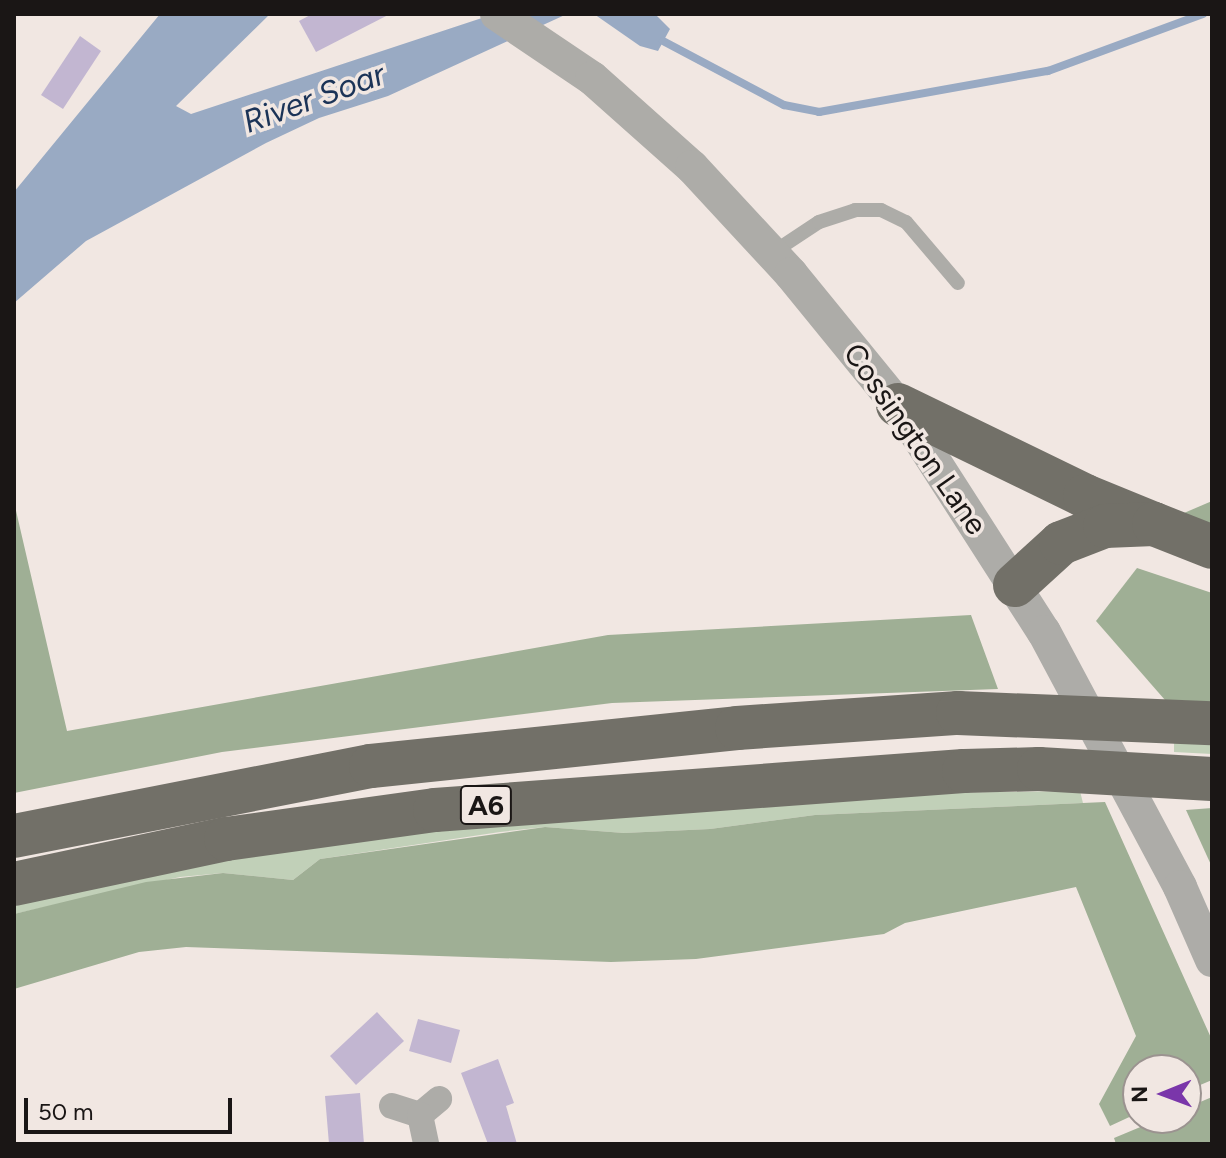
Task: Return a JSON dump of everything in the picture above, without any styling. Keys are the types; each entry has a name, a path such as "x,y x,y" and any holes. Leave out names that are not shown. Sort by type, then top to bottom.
{"highway":[{"path":"898,405 1085,496 1212,547"},
{"path":"1015,585 1040,559 1084,532 1115,524 1154,524"},
{"name":"A6","path":"14,836 371,766 737,728 958,713 1212,723"},
{"name":"A6","path":"14,884 226,839 435,810 964,771 1039,769 1212,779"}],"street":[{"name":"Cossington Lane","path":"497,14 554,51 637,116 692,167 772,253 898,405 1015,585 1180,887 1212,960"},
{"path":"392,1106 429,1107 426,1144"}],"lane":[{"path":"772,253 819,222 855,210 881,210 906,222 958,283"}],"green space":[{"path":"1212,501 1212,528 1177,516"},
{"path":"14,502 67,731 608,635 971,615 998,689 612,703 222,752 14,793"},
{"path":"1137,568 1212,593 1212,702 1165,700 1096,621"},
{"path":"1174,738 1212,739 1212,754 1174,752"},
{"path":"1080,791 1083,803 815,815 710,829 624,833 545,827 500,832 320,859 293,880 223,873 180,877 14,914 14,899 339,839 840,794"},
{"path":"1105,802 1212,1040 1212,1080 1202,1084 1202,1054 1126,1054 1136,1036 1076,887 905,923 884,934 696,959 611,962 186,947 139,952 14,989 14,914 146,882 223,873 293,880 320,859 545,827 624,833 710,829 815,815"},
{"path":"1212,808 1212,867 1186,810"},
{"path":"1122,1062 1122,1120 1110,1126 1099,1104"},
{"path":"1212,1097 1212,1144 1116,1144 1114,1138 1124,1134 1202,1134 1202,1101"}],"water":[{"name":"River Soar","path":"160,14 270,14 176,106 191,114 494,14 567,14 388,96 319,118 266,143 86,241 14,303 14,192"},
{"path":"594,14 655,14 670,29 658,51 640,46"}],"building":[{"path":"312,14 390,14 316,52 299,21"},
{"path":"80,36 101,51 63,109 41,95"},
{"path":"377,1012 404,1041 356,1085 330,1056"},
{"path":"418,1019 460,1030 451,1063 409,1051"},
{"path":"498,1059 514,1103 506,1106 517,1144 488,1144 461,1073"},
{"path":"360,1093 364,1144 329,1144 325,1096"}],"waterway":[{"path":"663,41 784,105 819,112 1048,71 1203,14"}]}
